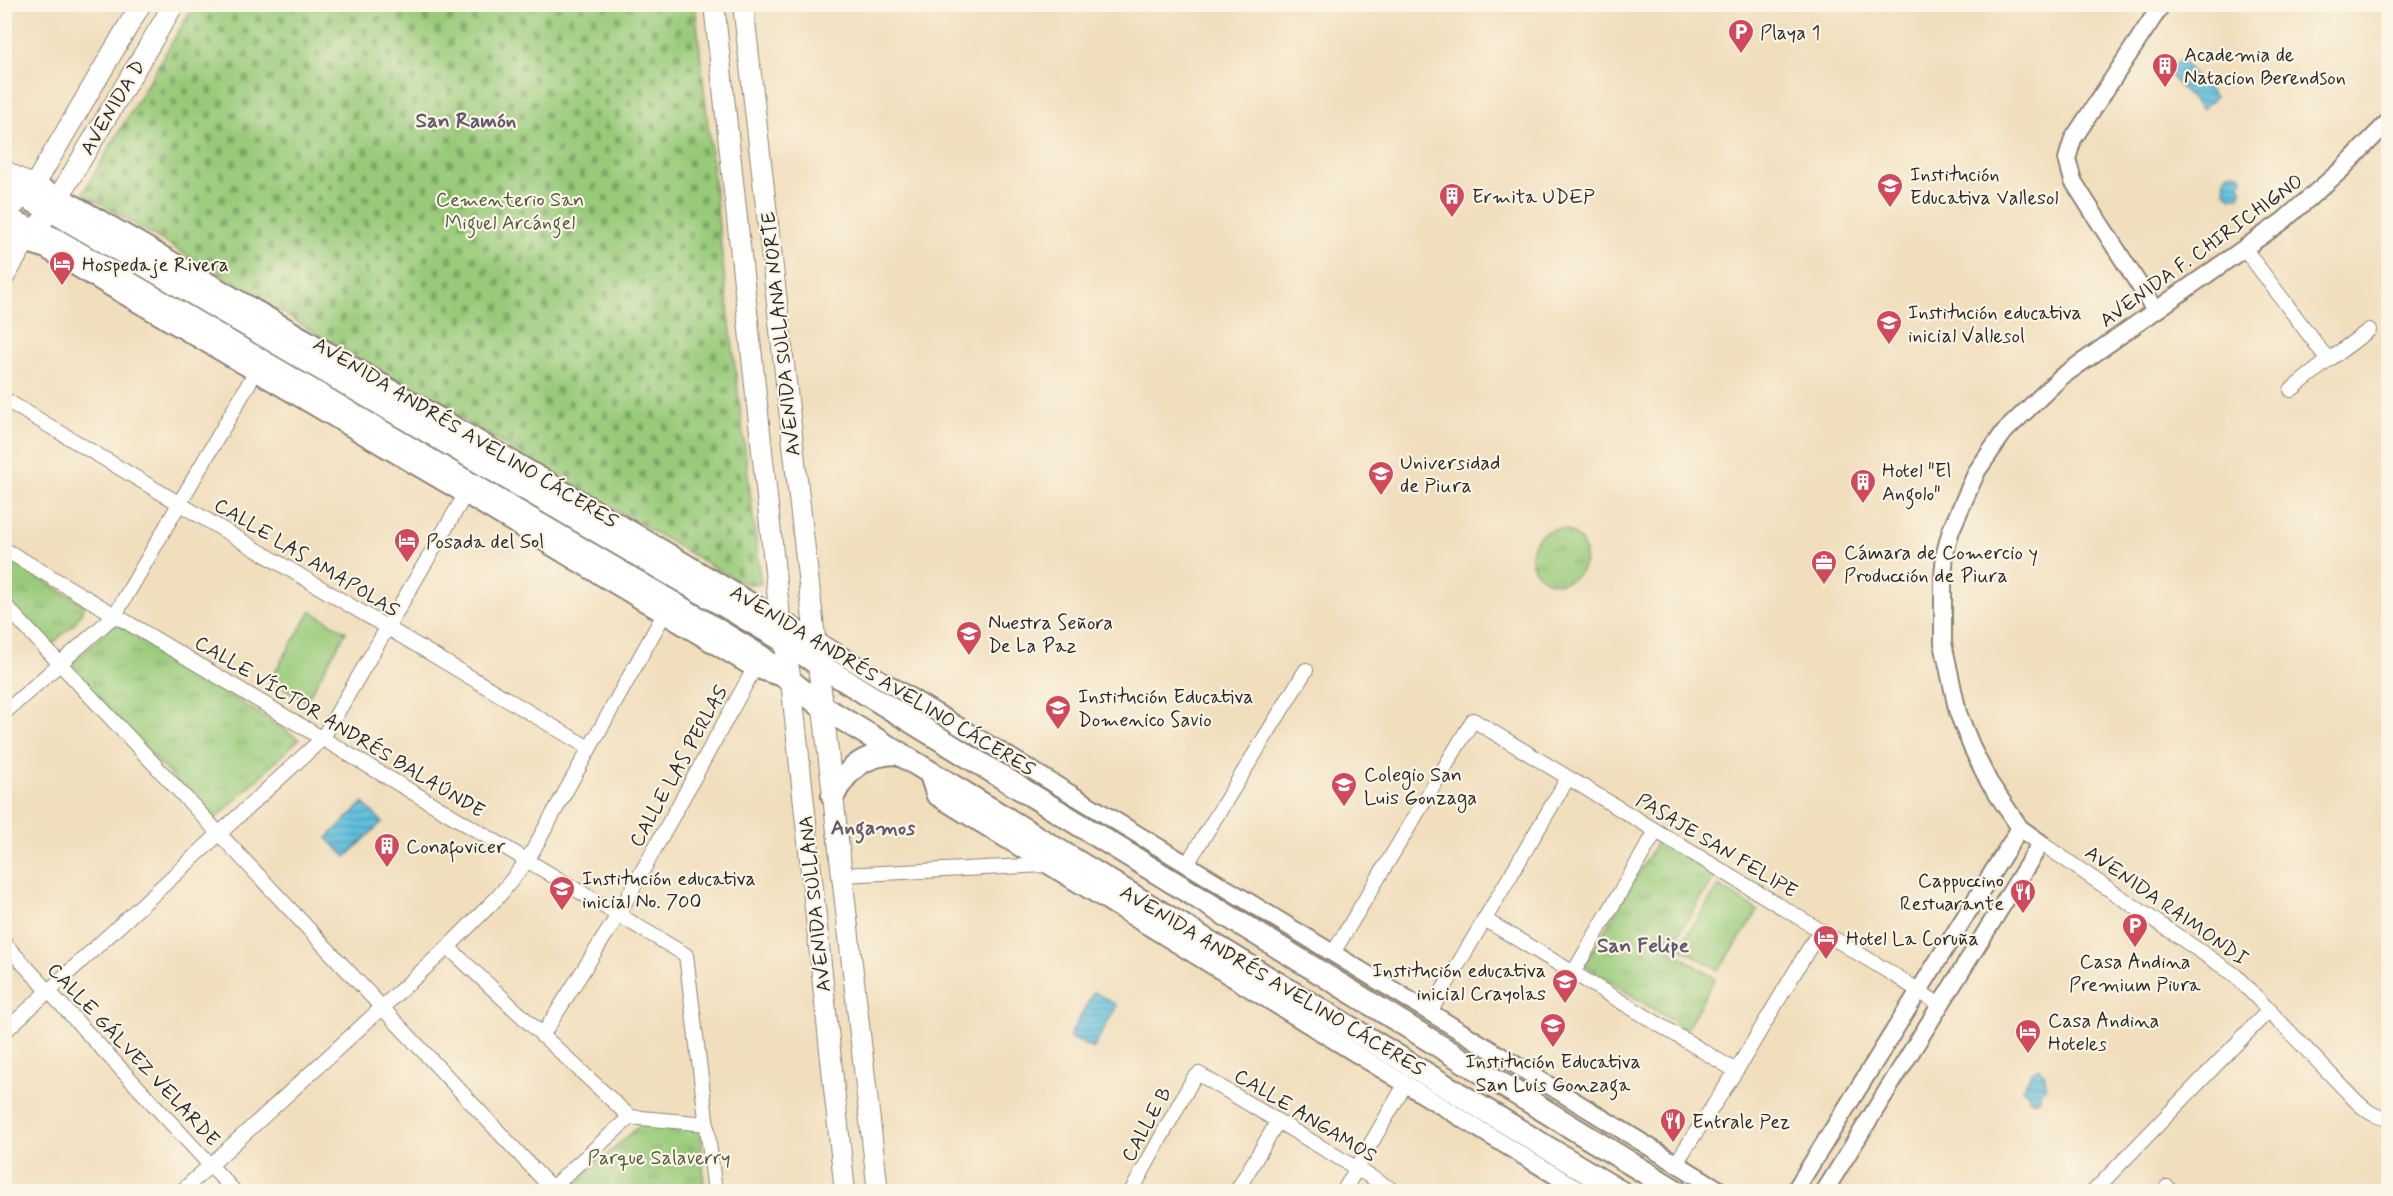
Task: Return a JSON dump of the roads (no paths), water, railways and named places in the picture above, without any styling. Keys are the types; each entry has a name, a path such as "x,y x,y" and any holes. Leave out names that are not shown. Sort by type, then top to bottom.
{"highway":[{"name":"AVENIDA ANDRÉS AVELINO CÁCERES","path":"20,188 55,203 783,640 818,664 1677,1191"},
{"name":"AVENIDA ANDRÉS AVELINO CÁCERES","path":"4,216 30,236 54,239 667,608 761,657 821,706 1620,1191"},
{"path":"833,796 848,772 859,763 885,753 899,753"}],"main road":[{"name":"AVENIDA D","path":"4,216 141,4"},
{"name":"AVENIDA D","path":"4,277 30,236 55,203 174,4"},
{"name":"AVENIDA SULLANA NORTE","path":"714,4 780,618"},
{"name":"AVENIDA SULLANA NORTE","path":"743,4 818,664"},
{"name":"AVENIDA SULLANA","path":"780,618 791,681 844,1191"},
{"name":"AVENIDA SULLANA","path":"818,664 878,1191"},
{"path":"798,744 810,735 826,738"}],"street":[{"path":"2155,310 2073,181 2067,159 2073,139 2163,4"},
{"name":"AVENIDA F. CHIRICHIGNO","path":"2020,828 1989,783 1973,750 1958,713 1943,643 1945,553 1951,530 1977,471 2004,432 2061,376 2283,221 2332,178 2388,122"},
{"path":"4,167 20,188"},
{"name":"AVENIDA ANDRÉS AVELINO CÁCERES","path":"55,203 406,395 814,638 1723,1191"},
{"name":"AVENIDA ANDRÉS AVELINO CÁCERES","path":"4,236 30,236 46,250 465,495 667,608 754,669 791,681"},
{"path":"2244,248 2322,352 2330,358"},
{"path":"2291,390 2369,330"},
{"path":"4,713 115,615 256,371"},
{"name":"CALLE LAS AMAPOLAS","path":"4,399 589,748"},
{"path":"4,1032 322,739 465,495"},
{"name":"CALLE VÍCTOR ANDRÉS BALAÚNDE","path":"4,549 686,955 707,1124"},
{"path":"4,604 551,1190 630,1117"},
{"path":"181,1191 383,1008 498,897 527,861 667,608"},
{"name":"CALLE LAS PERLAS","path":"542,1036 618,915 754,669"},
{"path":"1187,864 1306,670"},
{"name":"PASAJE SAN FELIPE","path":"1333,953 1473,720 1940,1005"},
{"name":"AVENIDA ANDRÉS AVELINO CÁCERES","path":"926,769 935,796 1582,1191"},
{"path":"1430,1012 1568,778"},
{"path":"1794,1191 2020,828"},
{"name":"AVENIDA RAIMONDI","path":"2020,828 2235,975 2270,1009 2356,1102 2369,1112 2382,1118 2388,1118"},
{"path":"1573,973 1656,831"},
{"path":"1824,1191 2041,843"},
{"path":"842,875 1047,865"},
{"path":"1484,920 1736,1071"},
{"path":"1676,1163 1736,1071 1820,930"},
{"name":"CALLE GÁLVEZ VELARDE","path":"4,943 235,1191"},
{"path":"447,947 630,1117 707,1124 715,1191"},
{"path":"2093,1191 2270,1009"},
{"name":"CALLE ANGAMOS","path":"1196,1076 1199,1074 1396,1191"},
{"name":"CALLE B","path":"1131,1191 1196,1076"},
{"path":"1343,1191 1406,1083"},
{"path":"1236,1191 1278,1121"}],"water":[{"path":"2180,59 2215,97 2202,110 2168,74"},
{"path":"2228,173 2239,173 2242,178 2240,185 2242,189 2239,196 2232,198 2224,191 2225,177"},
{"path":"363,803 382,822 346,857 327,838"},
{"path":"1094,992 1117,1005 1093,1049 1069,1037"},
{"path":"2039,1068 2045,1075 2046,1087 2040,1092 2040,1098 2036,1102 2030,1100 2027,1092 2023,1090 2031,1073"}],"place":[{"name":"Playa 1","path":"1741,55"},
{"name":"Academia de Natacion Berendson","path":"2165,89"},
{"name":"Institución Educativa Vallesol","path":"1890,209"},
{"name":"Ermita UDEP","path":"1452,219"},
{"name":"Hospedaje Rivera","path":"62,287"},
{"name":"Institución educativa inicial Vallesol","path":"1889,346"},
{"name":"Universidad de Piura","path":"1381,497"},
{"name":"Hotel \"El Angolo\"","path":"1863,505"},
{"name":"Posada del Sol","path":"407,564"},
{"name":"Cámara de Comercio y Producción de Piura","path":"1824,586"},
{"name":"Nuestra Señora De La Paz","path":"969,657"},
{"name":"Institución Educativa Domenico Savio","path":"1058,731"},
{"name":"Colegio San Luis Gonzaga","path":"1344,808"},
{"name":"Conafovicer","path":"387,869"},
{"name":"Institución educativa inicial No. 700","path":"562,912"},
{"name":"Cappuccino Restuarante","path":"2023,915"},
{"name":"Casa Andina Premium Piura","path":"2135,949"},
{"name":"Hotel La Coruña","path":"1826,961"},
{"name":"Institución educativa inicial Crayolas","path":"1565,1005"},
{"name":"Institución Educativa San Luis Gonzaga","path":"1553,1049"},
{"name":"Casa Andina Hoteles","path":"2028,1055"},
{"name":"Entrale Pez","path":"1673,1144"}],"district":[{"name":"San Ramón","path":"466,120"},
{"name":"Angamos","path":"873,827"},
{"name":"San Felipe","path":"1643,945"}],"park label":[{"name":"Cementerio San Miguel Arcángel","path":"510,210"},
{"name":"Parque Salaverry","path":"659,1157"}]}
